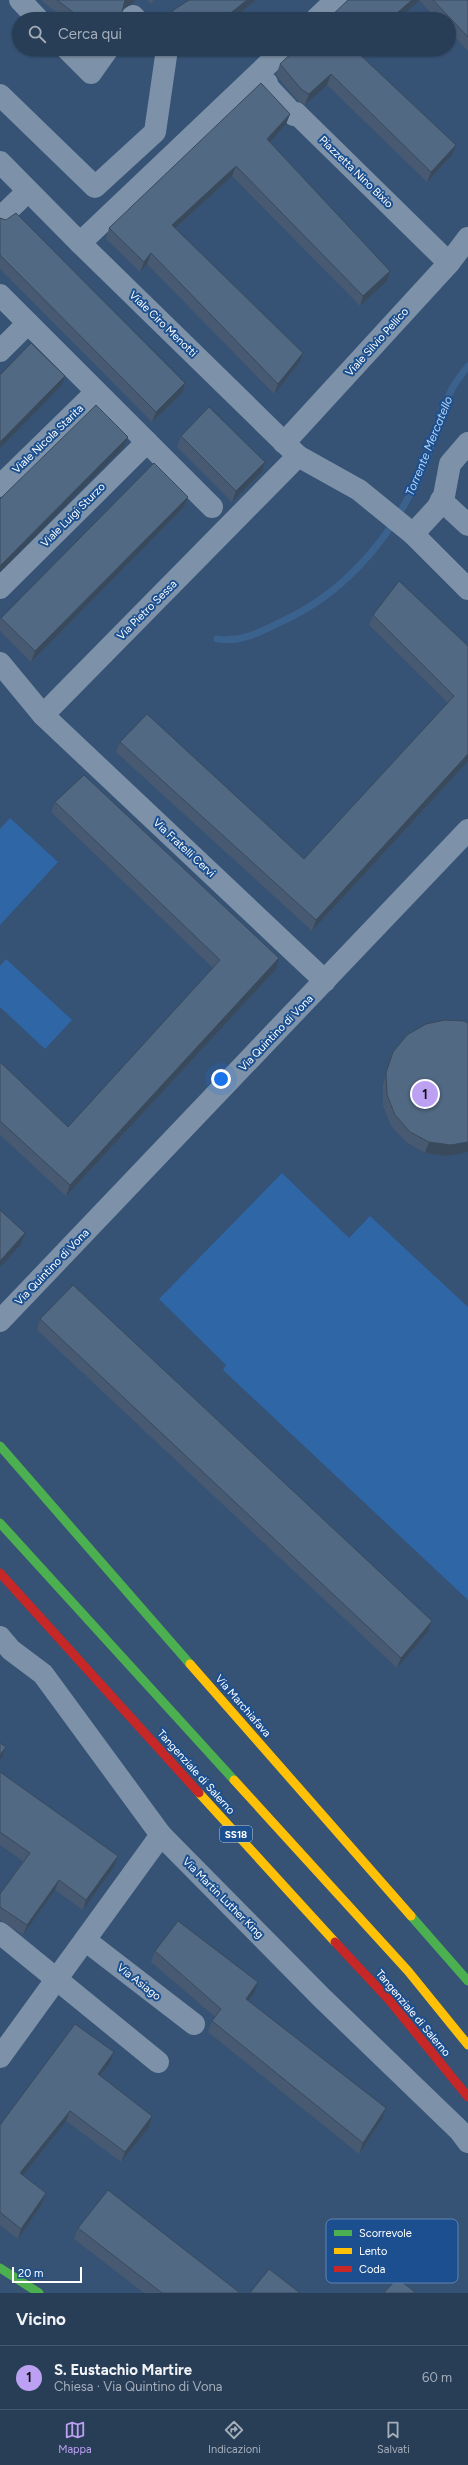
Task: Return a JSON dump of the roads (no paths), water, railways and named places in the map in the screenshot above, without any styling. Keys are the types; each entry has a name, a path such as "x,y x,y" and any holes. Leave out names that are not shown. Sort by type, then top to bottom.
{"main road":[{"name":"Via Marchiafava","path":"0,1446 468,1981"},
{"name":"Tangenziale di Salerno","path":"0,1523 408,1971 468,2045"},
{"name":"Tangenziale di Salerno","path":"0,1572 276,1878 389,2000 468,2097"},
{"path":"0,2268 39,2293"}],"street":[{"path":"20,0 31,12"},
{"path":"323,12 336,0"},
{"path":"74,56 90,73 103,56"},
{"path":"0,96 95,187 155,132 165,56"},
{"path":"80,243 263,78 279,56"},
{"name":"Piazzetta Nino Bixio","path":"263,78 269,81 298,111 296,113 449,262"},
{"name":"Viale Ciro Menotti","path":"0,162 80,243 291,450 359,490 413,534 468,589"},
{"path":"0,218 28,191"},
{"name":"Viale Silvio Pellico","path":"291,450 468,238"},
{"path":"0,295 212,507"},
{"path":"0,351 28,323"},
{"name":"Viale Nicola Starita","path":"0,486 96,392"},
{"name":"Viale Luigi Sturzo","path":"0,588 147,442"},
{"path":"413,534 441,500 450,464 468,443"},
{"name":"Via Pietro Sessa","path":"43,715 291,450"},
{"path":"441,500 468,525"},
{"path":"0,662 43,715"},
{"name":"Via Fratelli Cervi","path":"43,715 325,982"},
{"name":"Via Quintino di Vona","path":"0,1321 325,982 468,830"},
{"name":"Via Martin Luther King","path":"4,1650 43,1674 160,1835 322,1998 459,2130 468,2142"},
{"path":"0,2057 160,1835"},
{"path":"0,1933 158,2062"},
{"name":"Via Asiago","path":"85,1940 194,2024"}],"waterway":[{"name":"Torrente Mercatello","path":"217,639 226,640 243,638 285,620 310,607 353,573 388,530 403,507 416,483 427,457 447,399 454,384 468,366"}],"place":[{"name":"S. Eustachio Martire","path":"425,1094"}]}
